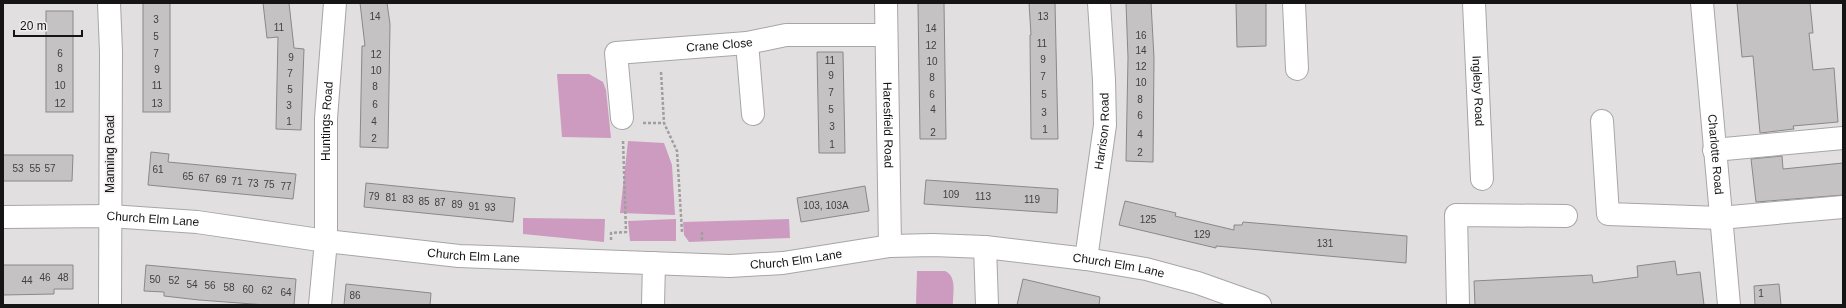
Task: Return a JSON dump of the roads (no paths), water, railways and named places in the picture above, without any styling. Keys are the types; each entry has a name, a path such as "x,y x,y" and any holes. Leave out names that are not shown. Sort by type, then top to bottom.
{"street":[{"name":"Manning Road","path":"109,3 111,52 110,305"},
{"name":"Huntings Road","path":"326,241 326,118 335,3"},
{"name":"Haresfield Road","path":"886,3 890,246"},
{"name":"Harrison Road","path":"1086,258 1105,125 1104,80 1099,3"},
{"path":"1294,3 1297,69"},
{"name":"Ingleby Road","path":"1474,3 1482,179"},
{"name":"Charlotte Road","path":"1702,3 1720,218 1729,305"},
{"name":"Crane Close","path":"622,128 616,53 747,43 786,35 886,35"},
{"path":"747,43 753,114"},
{"path":"1602,121 1608,214 1720,218 1843,207"},
{"path":"1714,150 1843,138"},
{"path":"1458,305 1456,207 1566,216"},
{"name":"Church Elm Lane","path":"3,216 110,216 197,222 326,241 459,256 738,266 783,263 890,246 985,247 1086,258 1153,271 1198,283 1260,305"},
{"path":"320,305 326,241"},
{"path":"985,247 987,305"},
{"path":"653,305 654,263"}]}
